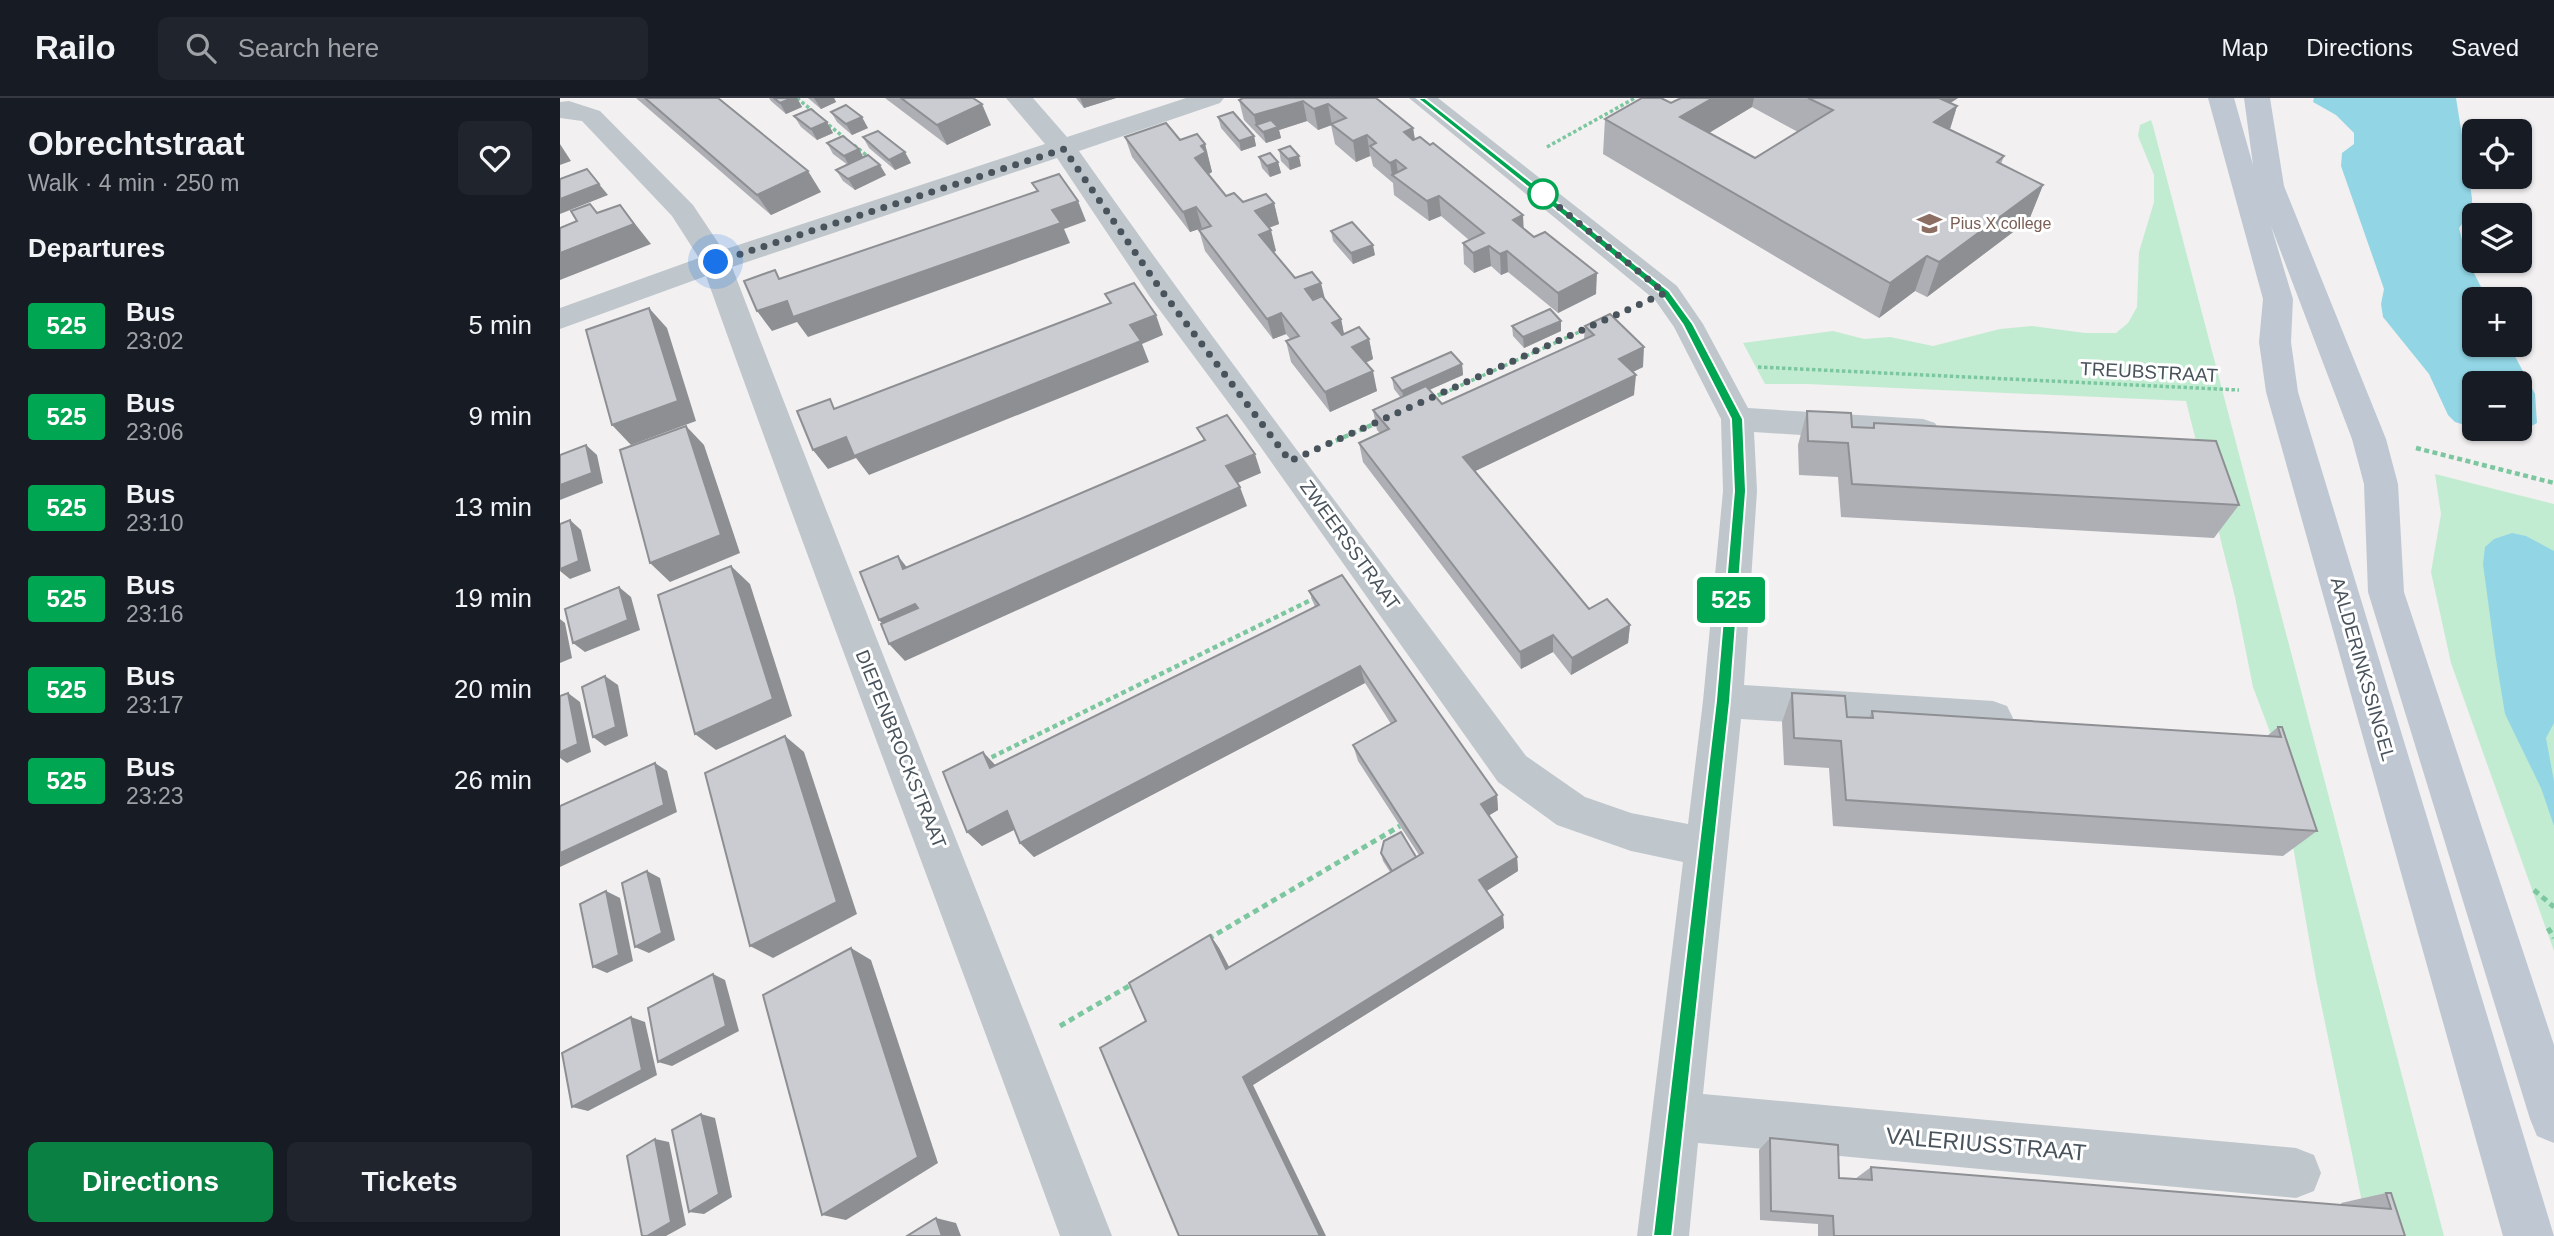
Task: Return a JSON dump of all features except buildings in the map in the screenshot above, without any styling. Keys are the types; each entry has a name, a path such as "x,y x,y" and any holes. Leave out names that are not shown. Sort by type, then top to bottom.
{"main road":[{"name":"AALDERINKSSINGEL","path":"2221,98 2278,299 2275,342 2282,392 2529,1236"},
{"path":"2257,98 2270,186 2368,439 2381,484 2386,592 2554,1119"}],"street":[{"name":"ZWEERSSTRAAT","path":"1019,98 1064,149 1161,290 1290,461 1512,769 1572,812 1631,832 1707,847"},
{"path":"560,319 716,262 1064,149 1211,98"},
{"path":"1422,98 1665,293 1688,324 1737,419 1740,491 1723,701 1662,1236"},
{"name":"DIEPENBROCKSTRAAT","path":"560,110 569,109 591,116 683,211 716,262 841,600 919,793 1086,1236"},
{"path":"1737,419 1952,432"},
{"path":"1723,701 2024,720"},
{"name":"VALERIUSSTRAAT","path":"1675,1116 2296,1173"}],"path":[{"path":"797,98 917,197"},
{"path":"1509,166 1635,98"},
{"path":"1428,400 1590,327"},
{"name":"TREUBSTRAAT","path":"1708,365 2282,392"},
{"path":"1290,461 1390,416"},
{"path":"2368,439 2404,445 2554,483"},
{"path":"919,793 1369,572"},
{"path":"1197,946 1400,826"},
{"path":"1017,1052 1137,981"}],"green space":[{"path":"2151,120 2444,1236 2369,1236 2316,979 2276,748 2253,687 2235,597 2186,401 1765,384 1743,343 1833,331 1864,339 1890,337 1933,346 2000,329 2032,326 2085,333 2116,333 2128,323 2137,307 2139,252 2154,202 2154,175 2138,136 2140,125"},
{"path":"2435,474 2554,504 2554,951 2451,663 2431,572 2441,514"}],"water":[{"path":"2314,98 2456,98 2462,136 2462,189 2471,189 2472,198 2472,203 2462,203 2462,224 2459,228 2462,240 2462,273 2474,273 2481,287 2462,287 2462,357 2515,357 2523,371 2462,371 2462,424 2448,415 2429,374 2383,317 2381,304 2384,289 2341,166 2342,153 2354,144 2354,133 2336,115 2313,102"},
{"path":"2532,388 2535,394 2537,423 2532,426"},
{"path":"2512,533 2526,536 2554,551 2554,723 2546,738 2554,781 2554,826 2541,788 2505,714 2495,653 2483,564 2485,547 2494,539"}],"bus line":[{"name":"525","path":"1422,98 1665,293 1688,324 1737,419 1740,491 1723,701 1663,1236"}],"place":[{"name":"Pius X college","path":"1930,223"}],"route":[{"path":"716,262 1064,149 1161,290 1290,461 1665,293 1543,194"}]}
